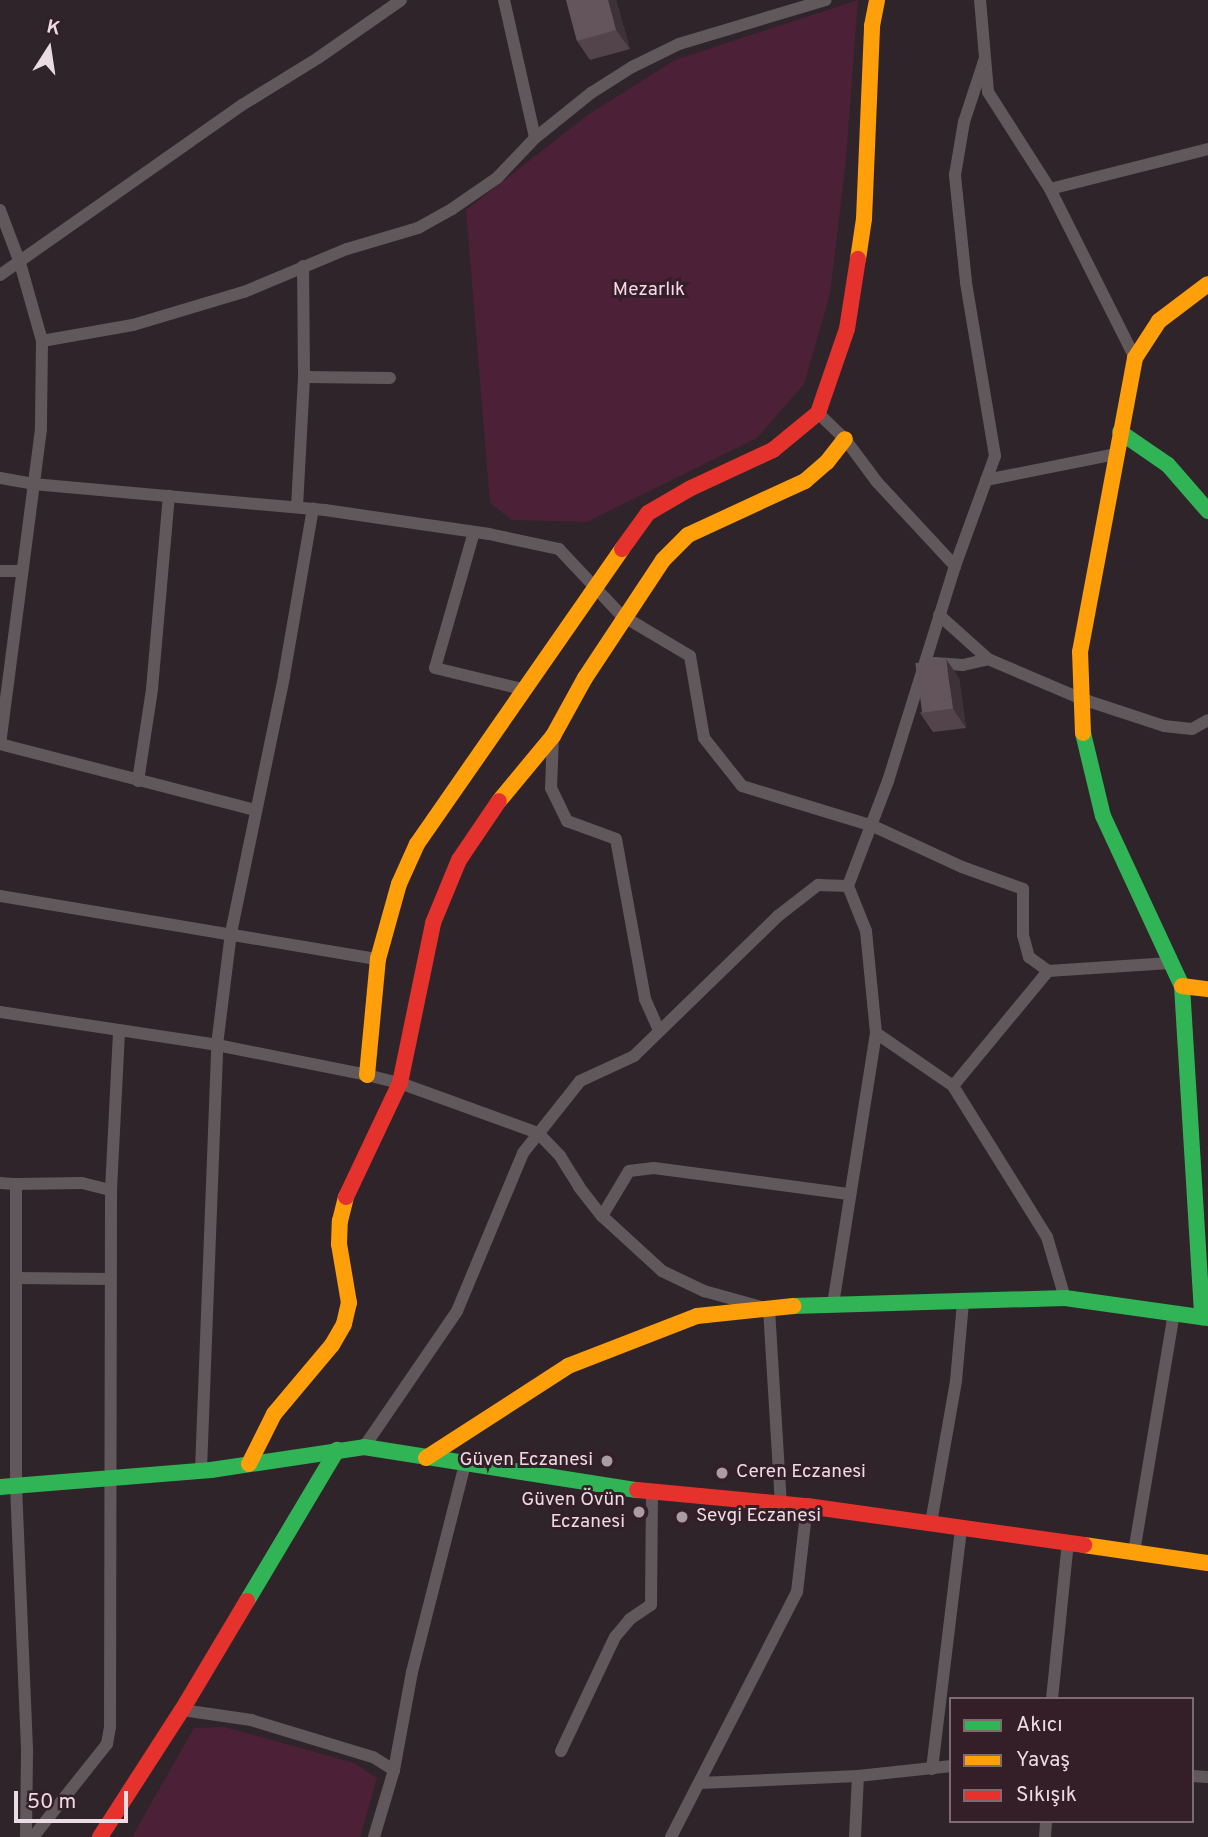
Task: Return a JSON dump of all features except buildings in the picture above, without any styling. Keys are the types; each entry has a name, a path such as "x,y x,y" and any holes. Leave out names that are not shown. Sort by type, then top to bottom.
{"street":[{"path":"0,275 231,113 318,58 401,0"},
{"path":"504,0 535,138"},
{"path":"42,341 133,325 244,292 303,266 429,222 496,177 535,138 591,93 632,67 679,44 826,0"},
{"path":"367,1075 378,959 399,884 417,845 522,689 595,591 648,513 689,489 773,450 818,413 847,329 862,233 872,26 877,0"},
{"path":"980,0 988,92 1050,189 1135,358"},
{"path":"833,1304 876,1033 866,931 848,886 873,826 954,566 995,456 967,282 955,175 964,122 985,58"},
{"path":"1050,189 1208,149"},
{"path":"0,210 20,263 42,341 41,429 20,571 0,743 257,810"},
{"path":"297,507 304,377 303,266"},
{"path":"426,1458 568,1366 696,1316 833,1304 1065,1298 1205,1317 1182,985 1103,816 1083,737 1080,652 1135,358 1159,321 1208,284"},
{"path":"304,377 390,378"},
{"path":"818,413 845,439 877,482 954,566"},
{"path":"1120,432 1168,465 1208,511"},
{"path":"249,1464 274,1414 332,1345 345,1324 349,1303 339,1244 340,1221 348,1191 400,1083 433,923 460,860 485,818 553,736 585,678 663,560 688,535 805,481 827,462 845,439"},
{"path":"986,480 1116,454"},
{"path":"0,478 33,484 313,508 474,532 559,549 595,591 624,618 690,656 704,738 742,786 873,826 961,867 1023,889 1023,935 1029,957 1048,971 1170,963"},
{"path":"138,781 152,689 169,496"},
{"path":"201,1471 217,1045 231,933 257,810 313,508"},
{"path":"474,532 435,668 522,689"},
{"path":"0,571 20,571"},
{"path":"939,615 988,659 1082,699 1164,726 1192,729 1208,720"},
{"path":"925,662 963,665 988,659"},
{"path":"553,736 551,788 567,821 616,839 645,999 659,1030"},
{"path":"364,1447 457,1311 523,1153 580,1081 634,1056 778,916 818,885 848,886"},
{"path":"0,897 378,959"},
{"path":"953,1086 1048,971"},
{"path":"1182,985 1208,989"},
{"path":"0,1012 217,1045 367,1075 400,1083 538,1133 560,1156 579,1188 602,1216 662,1271 704,1291 769,1309"},
{"path":"33,1837 107,1744 110,1715 111,1191 119,1031"},
{"path":"876,1033 953,1086 1047,1237 1065,1298"},
{"path":"602,1216 629,1171 654,1168 850,1194"},
{"path":"0,1183 82,1183 111,1191"},
{"path":"16,1184 16,1278 8,1486 27,1753 26,1837"},
{"path":"16,1278 110,1279"},
{"path":"930,1523 956,1381 963,1301"},
{"path":"769,1309 780,1504"},
{"path":"1135,1552 1174,1314"},
{"path":"8,1486 201,1471 364,1447 652,1491 807,1506 1208,1563"},
{"path":"100,1837 183,1710 337,1450"},
{"path":"374,1837 394,1770 412,1672 465,1464"},
{"path":"561,1751 615,1637 630,1619 650,1605 652,1491"},
{"path":"671,1837 797,1592 807,1506"},
{"path":"932,1769 961,1528"},
{"path":"1052,1697 1068,1542"},
{"path":"183,1710 251,1720 373,1758 394,1770"},
{"path":"699,1783 858,1776 949,1766"},
{"path":"855,1837 858,1776"}],"green space":[{"name":"Mezarlık","path":"858,0 846,159 830,294 804,384 757,438 587,522 512,520 490,503 466,210 589,114 675,60"},
{"path":"225,1727 354,1763 377,1778 360,1837 132,1837 194,1728"}],"traffic: fast":[{"path":"1120,432 1168,465 1208,511"},
{"path":"1083,733 1103,816 1182,986 1202,1317"},
{"path":"793,1306 1065,1298 1208,1318"},
{"path":"0,1487 211,1470 364,1447 637,1490"},
{"path":"247,1601 337,1450"}],"traffic: slow":[{"path":"858,259 864,219 872,26 877,0"},
{"path":"1083,733 1080,652 1135,358 1159,321 1208,284"},
{"path":"499,801 553,736 585,678 663,560 688,535 805,481 827,462 845,439"},
{"path":"367,1075 378,959 399,884 417,844 622,549"},
{"path":"1182,986 1208,989"},
{"path":"249,1464 274,1414 332,1345 344,1324 349,1303 339,1244 340,1221 346,1197"},
{"path":"426,1458 568,1366 697,1316 793,1306"},
{"path":"1084,1545 1208,1563"}],"traffic: jam":[{"path":"622,549 648,513 689,489 773,450 818,413 847,329 858,259"},
{"path":"346,1197 400,1083 433,923 459,860 499,801"},
{"path":"637,1490 807,1506 1084,1545"},
{"path":"100,1837 182,1710 247,1601"}],"place":[{"name":"Güven Eczanesi","path":"607,1461"},
{"name":"Ceren Eczanesi","path":"722,1473"},
{"name":"Güven Övün Eczanesi","path":"639,1512"},
{"name":"Sevgi Eczanesi","path":"682,1517"}]}
